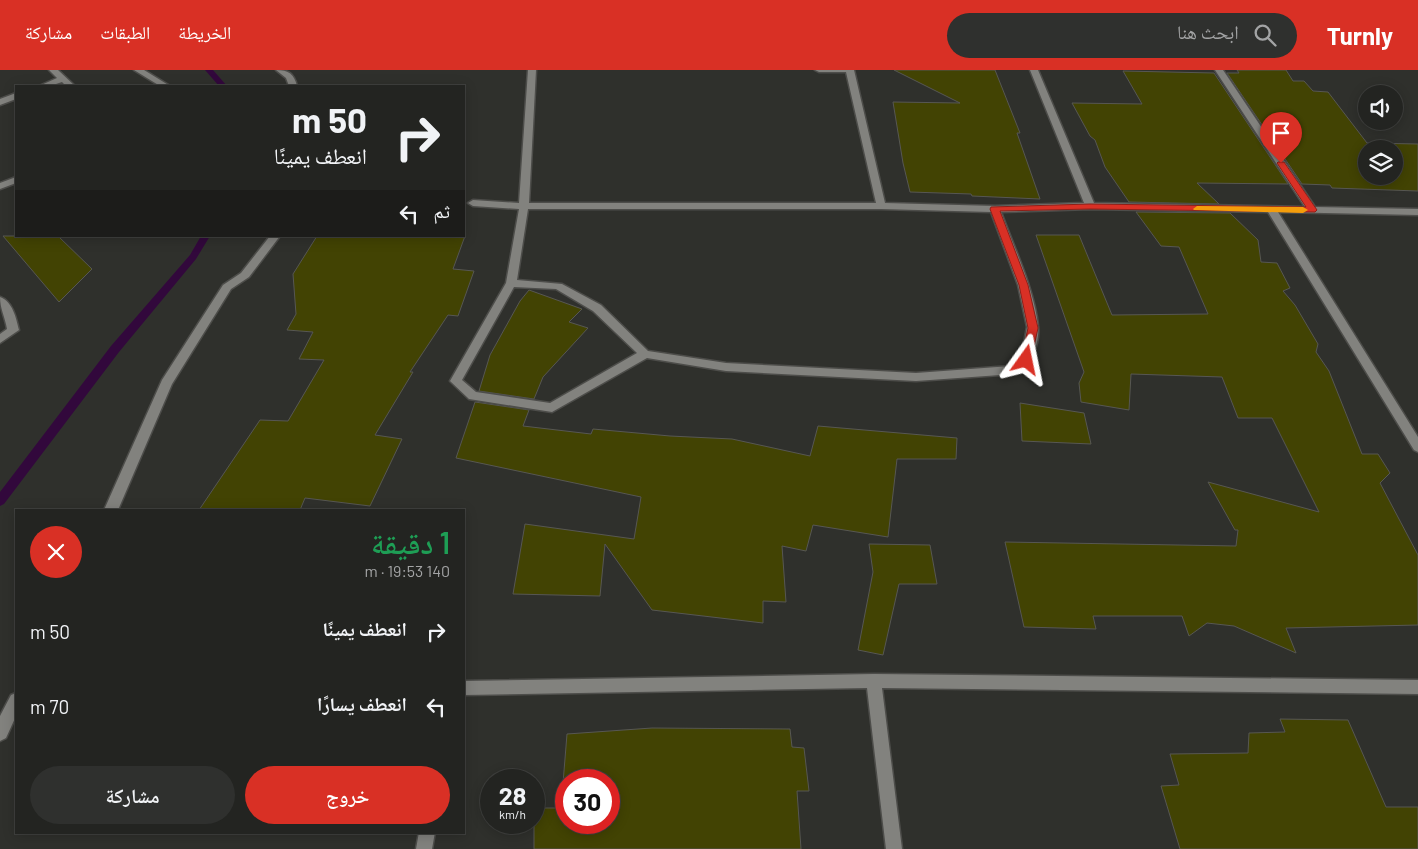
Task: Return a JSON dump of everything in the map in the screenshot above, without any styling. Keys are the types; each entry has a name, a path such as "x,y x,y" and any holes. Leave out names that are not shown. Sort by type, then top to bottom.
{"street":[{"path":"53,70 70,85"},
{"path":"138,70 164,85"},
{"path":"280,70 290,77 293,85"},
{"path":"532,70 524,206 511,283 456,381 473,396 552,408 645,354"},
{"path":"819,70 850,70 881,206"},
{"path":"1034,70 1090,206"},
{"path":"1219,70 1312,210"},
{"path":"46,85 63,79"},
{"path":"0,102 15,96"},
{"path":"0,186 15,180"},
{"path":"473,203 524,206 881,206 994,209 1090,206 1418,212"},
{"path":"511,283 558,286 597,308 645,354 726,367 916,377 1014,370 1026,360 1033,328 1024,285 994,209"},
{"path":"1272,210 1418,447"},
{"path":"112,509 126,481 166,383 227,287 245,275 275,237"},
{"path":"0,301 9,312 13,330 0,339"},
{"path":"465,688 874,681 1418,687"},
{"path":"874,681 894,849"},
{"path":"0,733 15,702"},
{"path":"424,849 427,834"}],"building":[{"path":"894,70 995,70 1020,133 1017,133 1040,199 910,192 893,102 960,103"},
{"path":"1237,70 1286,70 1293,81 1304,81 1313,91 1328,92 1365,140 1358,140 1358,185 1403,185 1403,144 1418,144 1418,191 1332,188 1330,185 1302,184 1227,73 1239,73"},
{"path":"1123,71 1214,73 1288,184 1197,183 1219,204 1129,202 1105,167 1095,140 1090,136 1072,103 1142,104"},
{"path":"1136,212 1230,213 1258,240 1261,262 1277,263 1290,288 1283,291 1295,305 1318,344 1316,352 1329,371 1362,454 1378,454 1390,473 1380,483 1418,555 1418,625 1286,628 1296,653 1234,626 1207,623 1189,636 1182,616 1093,616 1096,629 1024,627 1005,542 1236,546 1238,530 1235,530 1208,482 1319,512 1272,418 1238,418 1222,377 1131,374 1129,410 1081,402 1079,383 1084,372 1036,235 1079,235 1112,315 1208,314 1179,247 1161,246"},
{"path":"3,236 59,237 92,269 59,302"},
{"path":"316,237 465,237 453,269 474,271 458,316 448,315 410,372 413,372 375,435 402,439 370,506 305,498 300,509 200,509 260,420 288,421 324,360 299,359 313,332 287,330 296,314 293,274"},
{"path":"529,290 582,309 569,322 588,328 543,377 534,399 479,391 490,355 520,301"},
{"path":"475,402 529,410 523,426 591,434 593,429 732,439 810,456 818,426 957,438 956,459 897,459 888,537 813,525 806,551 782,546 786,602 763,601 763,623 652,610 605,544 600,596 513,594 525,524 634,539 641,497 456,458"},
{"path":"1020,403 1084,413 1091,444 1022,441"},
{"path":"869,544 930,545 937,584 899,584 883,655 858,650 873,572"},
{"path":"1280,719 1348,720 1386,807 1418,807 1418,849 1180,849 1161,786 1179,785 1170,754 1248,753 1249,733 1285,732"},
{"path":"652,728 790,729 792,747 804,748 809,791 797,791 801,849 534,849 534,834 545,834 545,808 555,808 555,834 620,834 620,769 564,769 567,734"}],"waterway":[{"path":"209,70 222,85"},
{"path":"0,501 115,349 193,257 205,237"}],"slow traffic":[{"path":"1197,209 1303,210"}],"route":[{"path":"1026,360 1033,328 1024,285 994,209 1090,206 1312,210 1281,163"}]}
